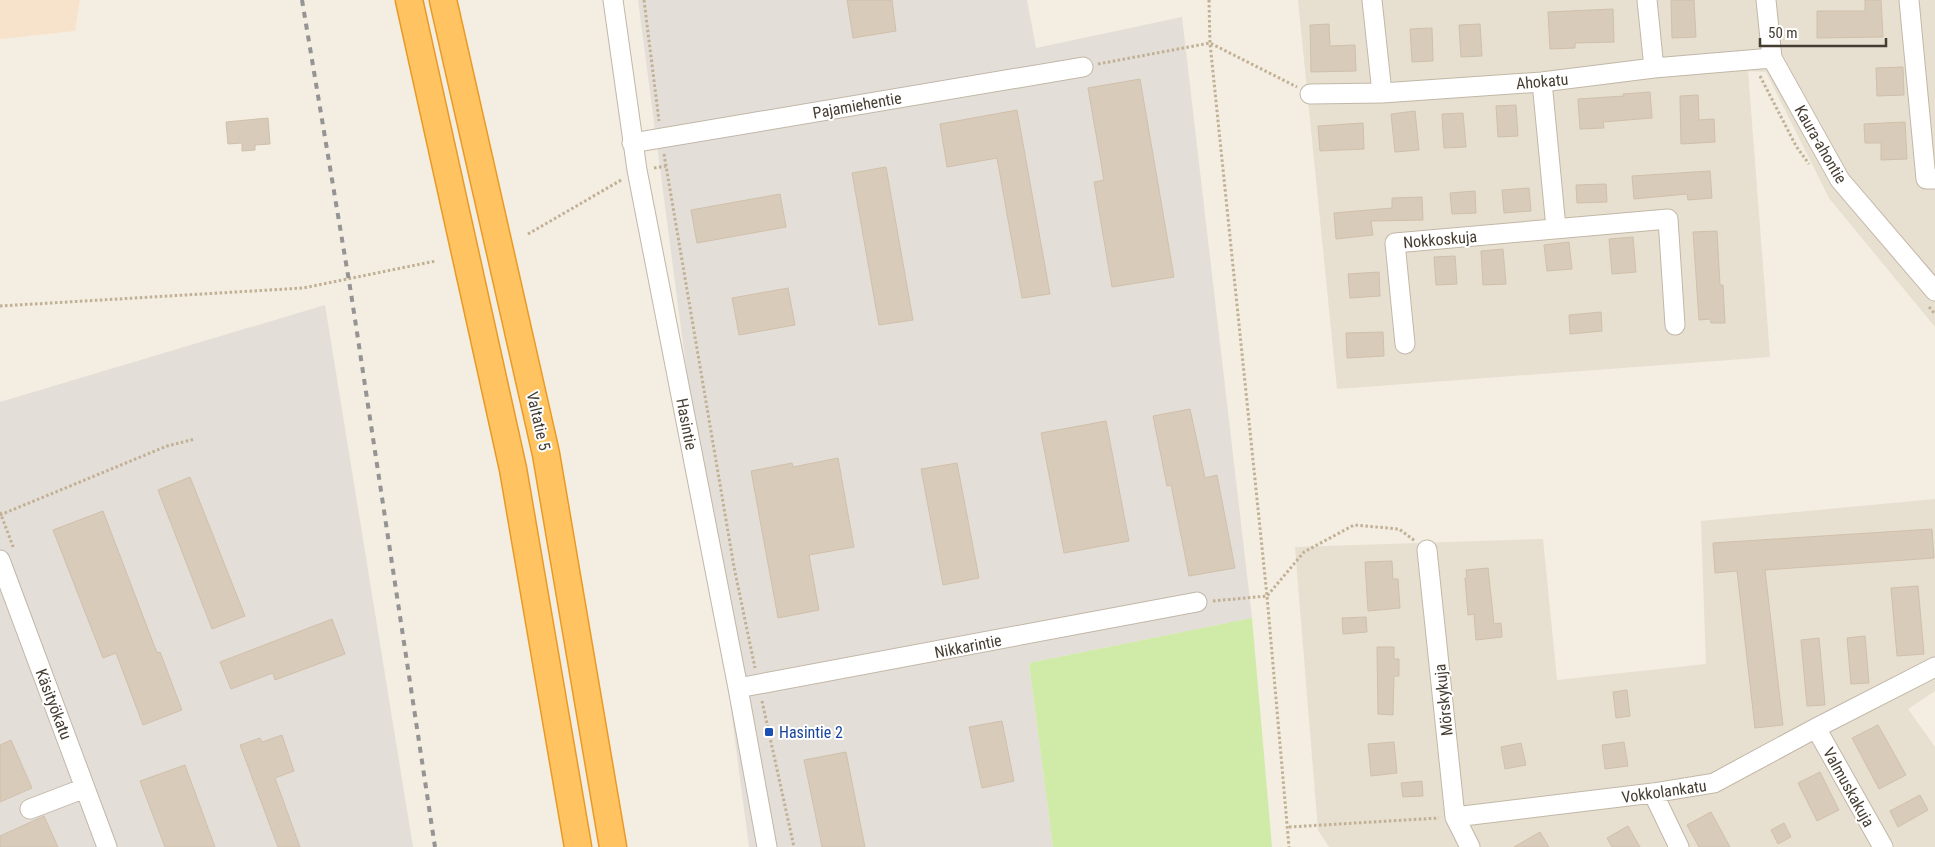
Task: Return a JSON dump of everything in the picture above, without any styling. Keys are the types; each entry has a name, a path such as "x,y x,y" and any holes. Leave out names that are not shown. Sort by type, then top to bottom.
{"highway":[{"path":"409,0 513,469 578,847"},
{"name":"Valtatie 5","path":"443,0 546,454 613,847"}],"street":[{"name":"Hasintie","path":"613,0 632,143 767,847"},
{"path":"1372,0 1382,93"},
{"path":"1647,0 1654,68"},
{"name":"Kaura-ahontie","path":"1766,0 1772,58 1840,180 1935,291"},
{"path":"1909,0 1926,179 1935,179"},
{"name":"Ahokatu","path":"1310,94 1382,93 1542,82 1654,68 1772,58"},
{"name":"Pajamiehentie","path":"632,143 1083,67"},
{"path":"1542,82 1556,228"},
{"name":"Nokkoskuja","path":"1405,344 1395,243 1668,219 1675,325"},
{"name":"Mörskykuja","path":"1427,550 1455,817 1470,847"},
{"name":"Käsityökatu","path":"0,560 107,847"},
{"name":"Nikkarintie","path":"738,688 1197,602"},
{"name":"Vokkolankatu","path":"1455,817 1653,793 1714,783 1935,667"},
{"name":"Valmuskakuja","path":"1816,728 1883,847"},
{"path":"30,810 85,788"},
{"path":"1653,793 1679,847"}],"path":[{"path":"644,0 661,138 734,567 794,847"},
{"path":"1209,0 1210,43 1267,596 1289,847"},
{"path":"1083,67 1210,43 1310,94"},
{"path":"528,234 637,170 666,166"},
{"path":"0,306 304,288 436,261"},
{"path":"0,515 167,446 195,439"},
{"path":"1197,602 1267,596 1304,552 1354,525 1399,529 1427,550"},
{"path":"1288,827 1455,817"}],"shaded area":[{"path":"0,0 80,0 75,31 0,39"},
{"path":"638,0 1027,0 1036,48 1182,17 1252,618 1029,663 1053,847 749,847"},
{"path":"1298,0 1935,0 1935,327 1829,198 1766,72 1748,71 1770,357 1337,389"},
{"path":"325,305 413,847 0,847 0,402"},
{"path":"1935,499 1935,691 1908,709 1935,747 1935,847 1329,847 1318,830 1295,547 1543,539 1557,680 1706,664 1701,521"}],"green space":[{"path":"1252,618 1272,847 1053,847 1029,663"}],"building":[{"path":"847,0 892,0 896,31 853,38"},
{"path":"1671,0 1694,0 1696,37 1672,38"},
{"path":"1865,0 1881,0 1883,37 1817,38 1817,11 1865,11"},
{"path":"1613,9 1614,42 1575,43 1575,48 1550,49 1548,12"},
{"path":"1329,24 1330,46 1355,45 1356,71 1311,72 1310,25"},
{"path":"1480,24 1482,56 1461,57 1459,25"},
{"path":"1432,28 1433,61 1412,62 1410,29"},
{"path":"1903,67 1904,95 1877,96 1876,68"},
{"path":"1140,79 1174,277 1112,287 1094,182 1104,180 1088,88"},
{"path":"1650,92 1652,118 1603,122 1604,128 1580,129 1578,99"},
{"path":"1698,95 1699,120 1714,119 1715,142 1681,144 1680,96"},
{"path":"1516,105 1518,136 1498,137 1496,106"},
{"path":"1017,110 1050,294 1022,298 997,158 947,167 940,124"},
{"path":"1415,111 1419,150 1395,152 1391,114"},
{"path":"1463,113 1466,147 1444,148 1442,114"},
{"path":"268,118 270,144 255,145 255,150 242,151 242,143 228,144 226,122"},
{"path":"1905,122 1907,159 1881,160 1881,143 1865,143 1864,124"},
{"path":"1363,123 1364,149 1320,151 1318,126"},
{"path":"886,167 913,320 879,325 852,173"},
{"path":"1710,171 1712,198 1688,200 1687,194 1634,199 1632,176"},
{"path":"1606,184 1607,202 1577,203 1576,185"},
{"path":"1529,188 1531,211 1504,213 1502,190"},
{"path":"1475,191 1476,213 1452,214 1450,193"},
{"path":"780,194 786,227 697,243 691,210"},
{"path":"1422,197 1423,220 1371,221 1373,235 1336,239 1334,213 1392,208 1392,198"},
{"path":"1717,231 1720,285 1723,285 1725,323 1711,323 1710,319 1699,320 1693,232"},
{"path":"1633,237 1636,272 1612,274 1609,239"},
{"path":"1569,242 1572,269 1547,271 1544,245"},
{"path":"1503,249 1506,284 1483,285 1481,251"},
{"path":"1455,256 1457,284 1436,285 1434,257"},
{"path":"1379,272 1380,296 1350,298 1348,274"},
{"path":"788,288 795,325 739,335 732,298"},
{"path":"1601,312 1602,331 1570,334 1569,315"},
{"path":"1383,332 1384,356 1347,358 1346,333"},
{"path":"1190,409 1205,478 1217,475 1235,568 1189,576 1171,485 1167,486 1153,416"},
{"path":"1106,421 1129,541 1064,553 1041,433"},
{"path":"838,458 854,547 809,555 819,610 778,618 751,471 792,463 793,467"},
{"path":"957,463 979,578 943,585 921,469"},
{"path":"190,477 245,616 212,629 158,490"},
{"path":"103,511 157,653 160,652 182,710 143,725 116,653 103,658 53,530"},
{"path":"1932,529 1934,558 1765,570 1783,725 1755,728 1737,571 1715,573 1713,543"},
{"path":"1392,561 1393,579 1398,579 1400,608 1368,611 1365,562"},
{"path":"1488,568 1494,624 1501,623 1502,637 1476,640 1474,614 1468,615 1466,570"},
{"path":"1918,586 1924,654 1897,656 1891,588"},
{"path":"1366,617 1367,632 1343,634 1342,618"},
{"path":"332,619 345,654 275,680 273,673 231,689 220,662"},
{"path":"1865,636 1869,683 1851,684 1847,638"},
{"path":"1819,638 1825,705 1807,706 1801,640"},
{"path":"1377,647 1394,647 1394,659 1399,659 1399,676 1394,676 1393,715 1378,714"},
{"path":"1627,690 1630,716 1616,718 1613,692"},
{"path":"1002,721 1014,781 982,788 969,727"},
{"path":"1878,725 1906,775 1879,789 1852,738"},
{"path":"282,735 294,771 275,778 300,847 278,847 240,745 260,738 262,742"},
{"path":"11,740 32,788 0,802 0,745"},
{"path":"1394,742 1397,773 1371,776 1368,744"},
{"path":"1624,742 1628,766 1605,769 1602,745"},
{"path":"1521,743 1526,765 1505,769 1501,747"},
{"path":"846,752 865,847 822,847 804,760"},
{"path":"185,765 215,847 165,847 140,781"},
{"path":"1820,772 1839,810 1817,821 1798,783"},
{"path":"1422,781 1423,796 1403,797 1401,783"},
{"path":"1920,795 1928,810 1898,827 1890,811"},
{"path":"1711,812 1730,847 1699,847 1687,825"},
{"path":"44,816 58,847 0,847 0,836"},
{"path":"1784,823 1791,837 1778,844 1771,830"},
{"path":"1628,826 1640,847 1612,847 1607,838"},
{"path":"1540,832 1549,847 1514,847"}],"railway":[{"path":"302,0 351,293 435,847"}],"place":[{"name":"Hasintie 2","path":"769,732"}]}
